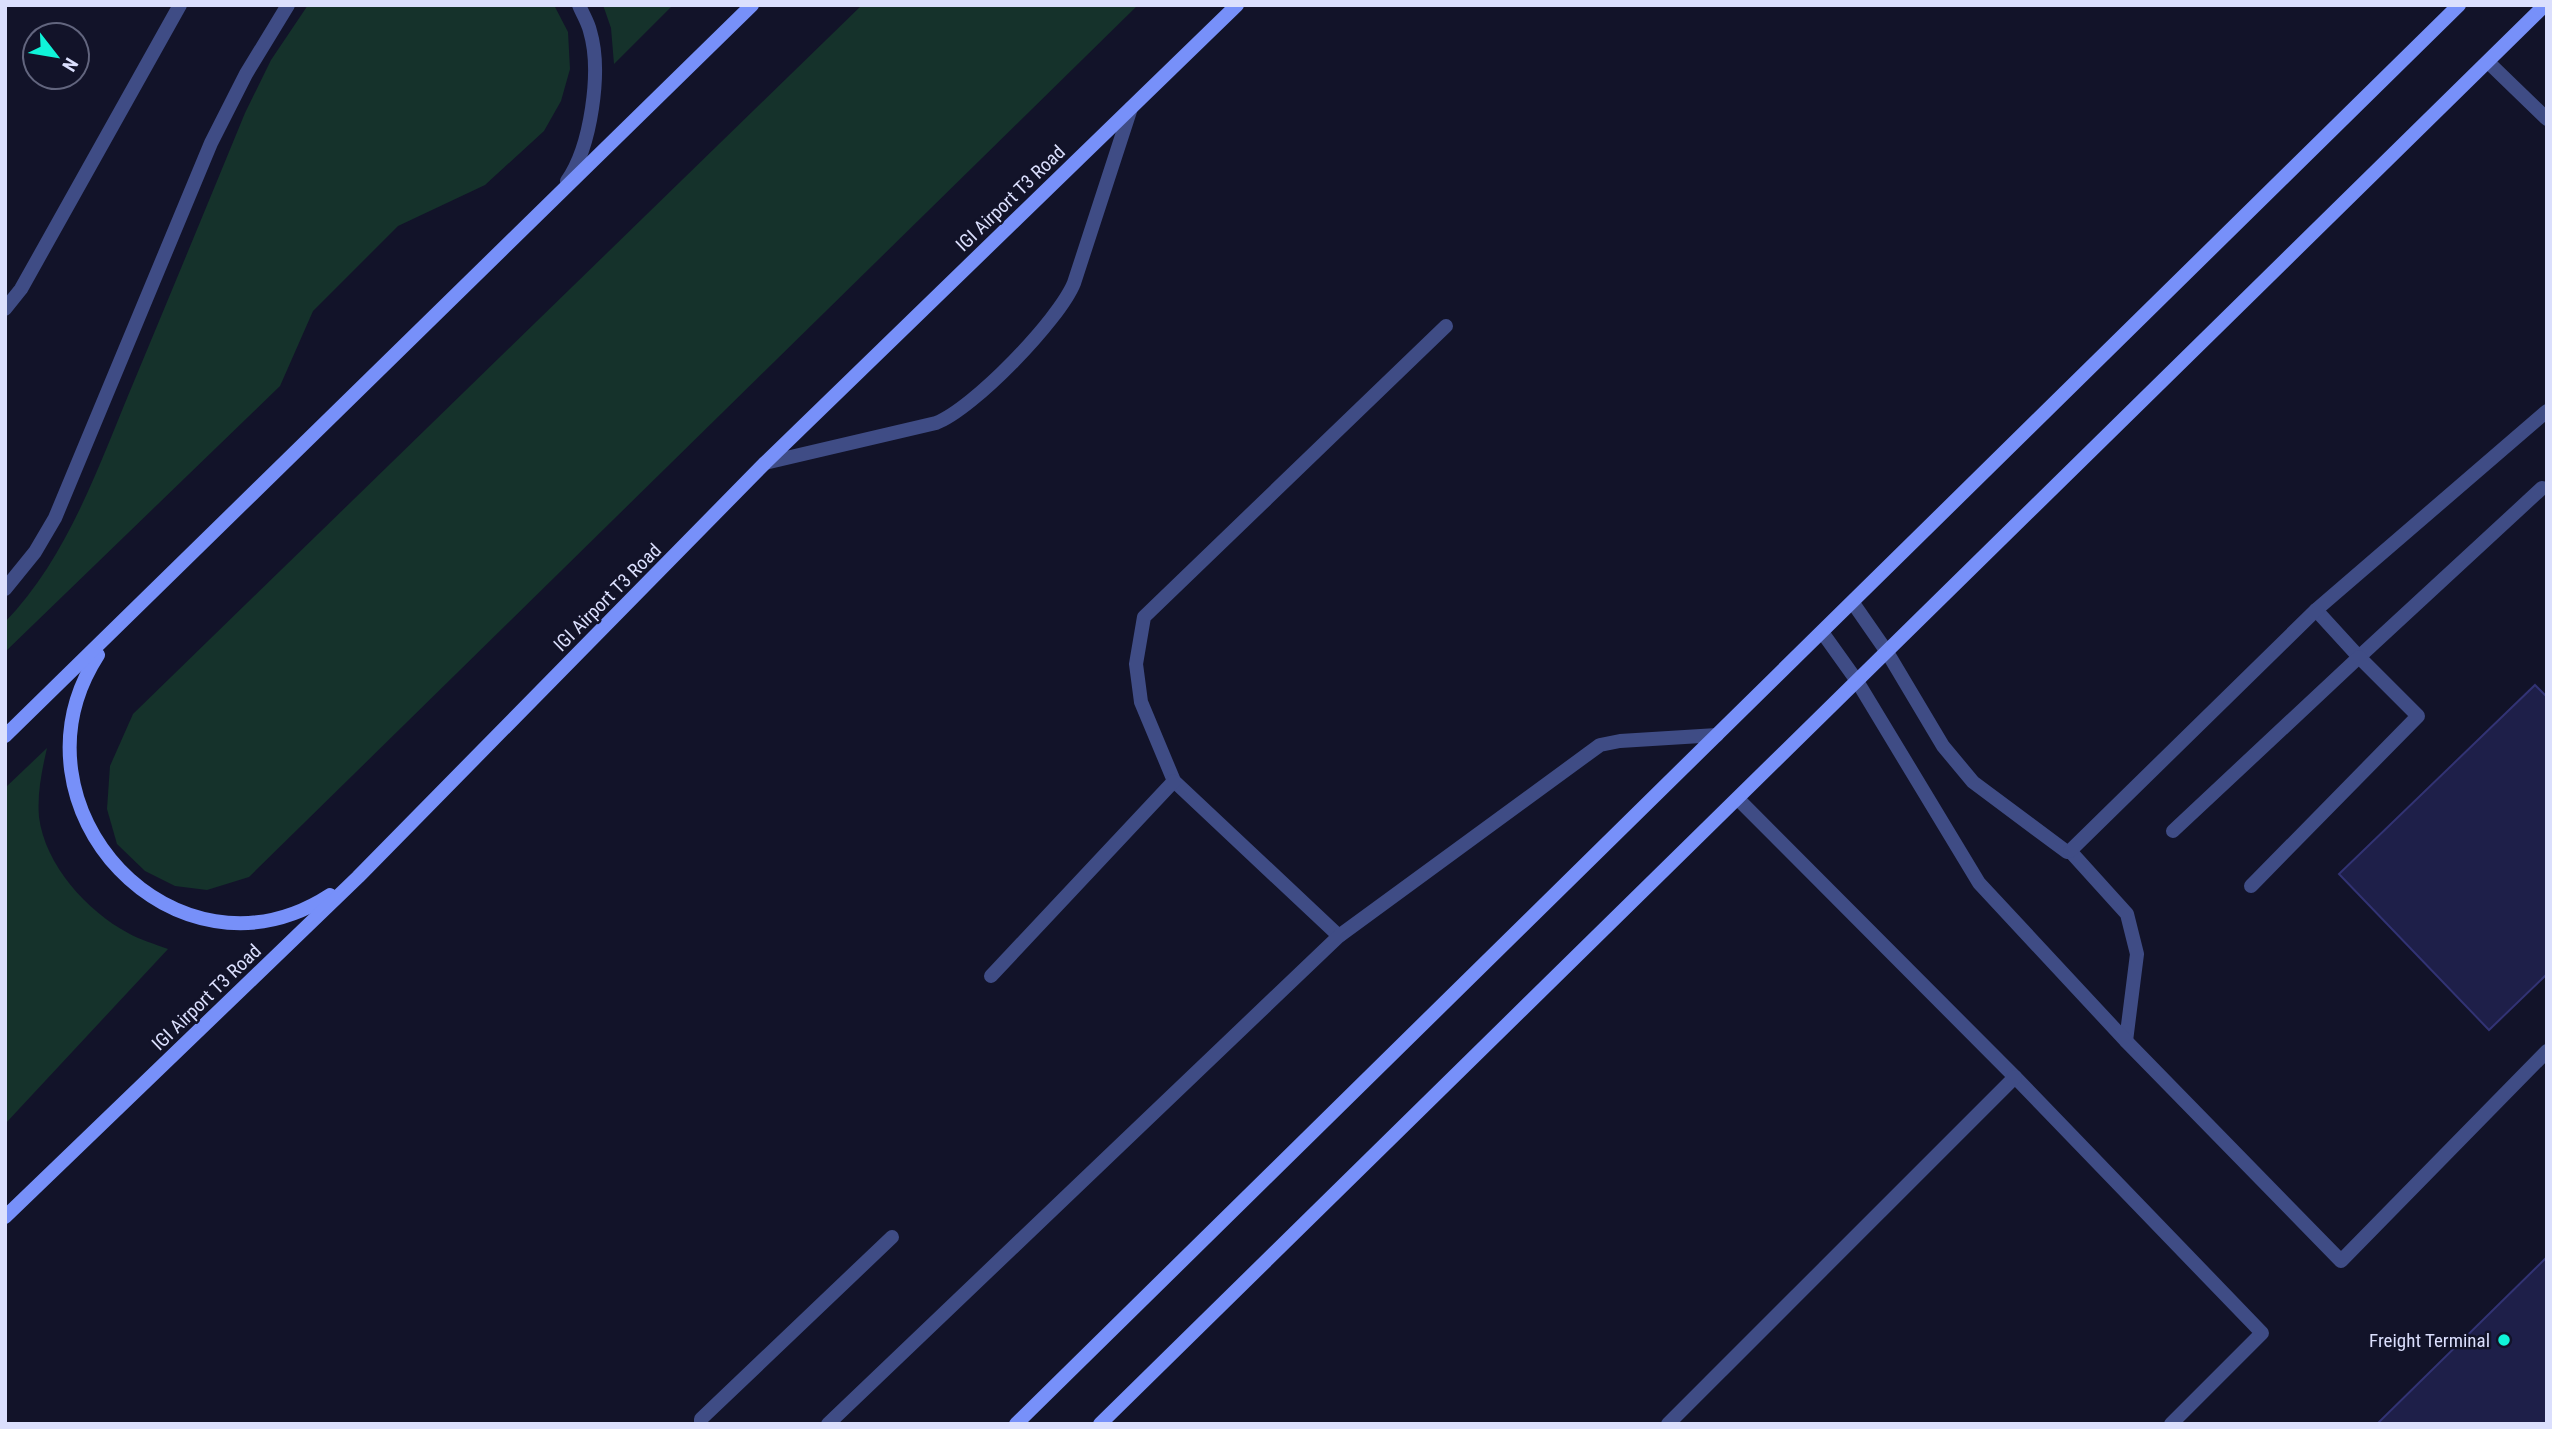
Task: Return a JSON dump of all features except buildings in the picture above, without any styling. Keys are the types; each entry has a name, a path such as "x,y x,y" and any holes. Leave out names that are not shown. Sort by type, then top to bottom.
{"main road":[{"path":"5,736 752,5"},
{"name":"IGI Airport T3 Road","path":"5,1217 358,877 765,463 1237,5"},
{"path":"1016,1424 2459,5"},
{"path":"1100,1424 2545,5"},
{"path":"116,629 82,678 67,736 72,795 97,849 138,891 191,917 250,923 308,909 358,877"}],"lane":[{"path":"5,309 21,289 180,5"},
{"path":"5,589 34,552 55,517 211,143 252,64 288,5"},
{"path":"556,196 577,166 587,136 594,63 590,31 579,5"},
{"path":"2488,62 2547,119"},
{"path":"765,463 936,423 959,412 1063,307 1074,284 1130,108"},
{"path":"1339,936 1174,780 1140,702 1136,664 1144,617 1446,326"},
{"path":"1853,603 1887,652 1943,746 1973,782 2067,852 2316,610 2547,411"},
{"path":"2173,831 2542,488"},
{"path":"2251,886 2418,716 2316,610"},
{"path":"1822,632 1857,681 1979,883 2126,1041 2341,1261 2547,1051"},
{"path":"828,1424 1339,936 1600,745 1619,741 1717,735"},
{"path":"991,975 1174,780"},
{"path":"1738,799 2015,1077 2262,1333 2171,1424"},
{"path":"2070,850 2127,914 2137,954 2126,1041"},
{"path":"1668,1424 2015,1077"},
{"path":"699,1422 892,1237"}],"green space":[{"path":"308,5 554,5 568,32 570,69 561,101 544,131 485,185 398,226 313,311 280,386 5,652 5,622 28,596 47,568 81,507 245,113 271,60"},
{"path":"603,5 673,5 614,64 611,28"},
{"path":"862,5 1138,5 249,877 207,890 175,886 145,871 117,844 107,809 110,766 133,714"},
{"path":"47,748 39,790 39,817 43,835 59,869 83,899 113,924 137,938 168,949 5,1124 5,788"}],"place":[{"name":"Freight Terminal","path":"2504,1340"}]}
